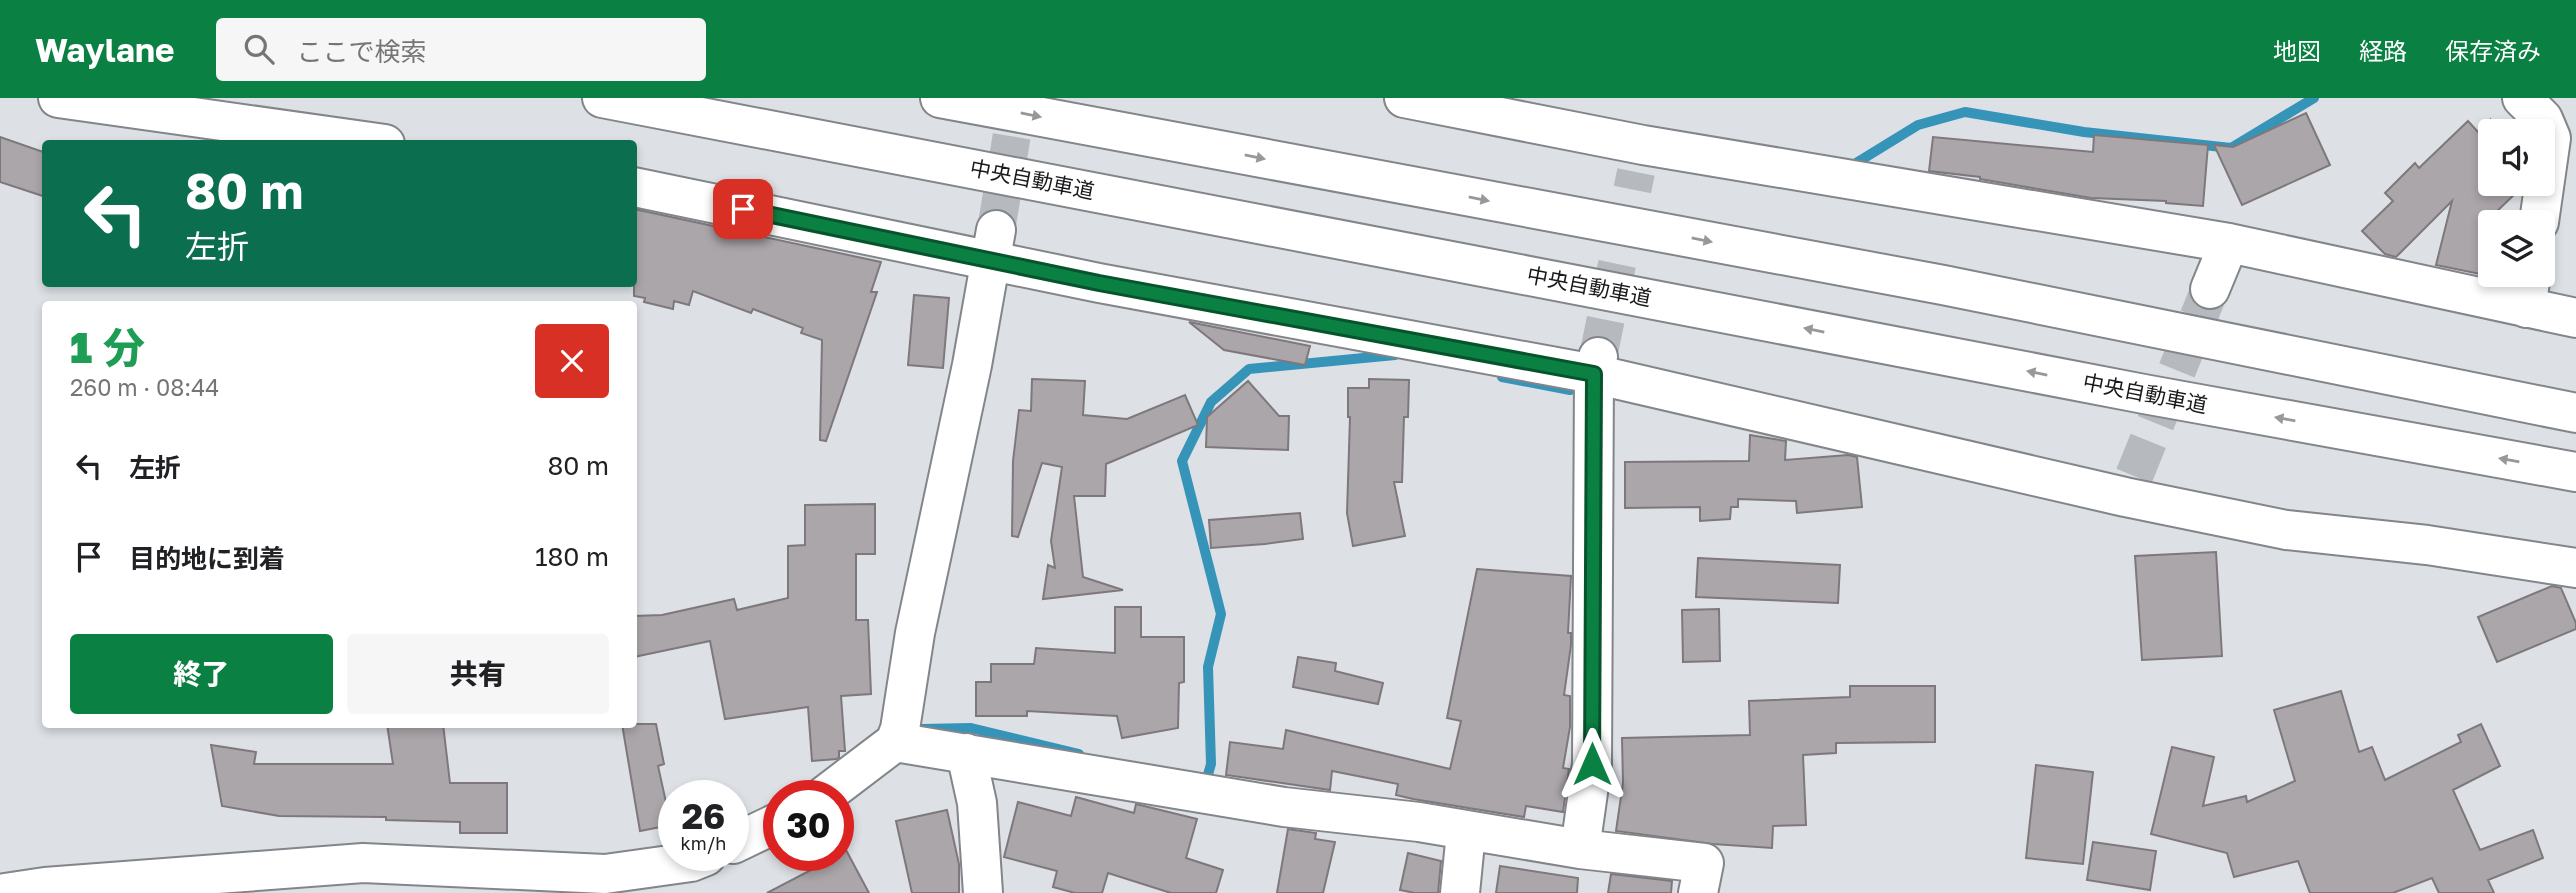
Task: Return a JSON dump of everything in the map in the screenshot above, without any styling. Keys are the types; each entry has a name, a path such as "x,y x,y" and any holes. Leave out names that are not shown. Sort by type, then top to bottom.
{"main road":[{"path":"58,98 357,140"},
{"name":"中央自動車道","path":"602,98 2144,394 2576,472"},
{"path":"940,98 1943,285 2576,413"},
{"path":"1404,98 1640,159 2229,243 2528,291 2576,318"},
{"path":"2522,98 2543,119 2551,138 2541,210"},
{"path":"637,187 993,245 1113,286 1596,365 2129,486 2287,530 2427,545 2576,568"},
{"path":"2210,289 2229,243"},
{"path":"845,780 895,742 900,729 915,633 972,365 993,245"},
{"path":"1580,849 1592,764 1596,365"},
{"path":"895,742 1284,807 1419,822 1580,849 1704,863 1698,893"},
{"path":"966,753 977,803 985,893"},
{"path":"1460,893 1466,832"},
{"path":"5,893 45,887 363,863 605,874 658,867"}],"building":[{"path":"2306,113 2330,165 2242,205 2214,145 2233,147"},
{"path":"2468,121 2478,132 2478,196 2513,196 2498,210 2478,210 2478,274 2436,265 2452,201 2396,257 2385,254 2362,231 2393,201 2385,193 2415,163 2419,168"},
{"path":"2094,135 2208,145 2203,206 2166,201 2091,198 1980,177 1929,171 1933,137 2093,152"},
{"path":"0,137 42,152 42,196 0,182"},
{"path":"637,210 881,262 871,292 877,292 826,441 820,440 822,340 801,333 803,328 753,309 751,313 693,291 689,305 674,301 673,309 644,302 645,298 634,296 634,287 637,287"},
{"path":"914,295 949,298 943,368 908,365"},
{"path":"1189,322 1310,346 1305,365 1224,350"},
{"path":"1032,379 1085,381 1083,415 1127,419 1185,395 1198,425 1106,464 1105,496 1074,496 1083,577 1123,590 1043,599 1048,565 1055,568 1051,541 1062,467 1042,463 1018,537 1012,536 1013,461 1019,410 1031,411"},
{"path":"1369,379 1409,380 1408,417 1404,417 1402,482 1394,482 1405,536 1353,546 1347,513 1350,417 1348,388 1369,388"},
{"path":"1248,381 1279,416 1289,416 1288,450 1206,447 1207,417"},
{"path":"1750,435 1786,441 1785,460 1848,455 1857,457 1862,507 1797,513 1796,501 1738,499 1738,507 1731,507 1730,519 1700,521 1700,507 1625,508 1625,462 1749,461"},
{"path":"875,504 875,554 856,554 856,620 868,620 871,694 841,696 845,751 839,751 837,759 812,761 808,707 725,719 710,641 637,656 637,616 662,615 734,599 737,610 788,598 788,546 805,545 805,505"},
{"path":"1300,513 1303,539 1211,548 1209,520"},
{"path":"2216,552 2222,656 2142,660 2135,556"},
{"path":"1698,558 1840,565 1838,603 1696,597"},
{"path":"1477,569 1571,576 1568,633 1571,633 1571,645 1564,695 1570,696 1570,727 1563,768 1569,769 1563,812 1526,806 1524,817 1413,799 1396,795 1398,784 1332,771 1330,790 1226,775 1230,742 1283,749 1286,730 1450,769 1461,721 1447,718"},
{"path":"2552,586 2561,588 2576,629 2497,662 2478,617"},
{"path":"1115,607 1141,607 1141,637 1184,637 1184,682 1179,683 1178,728 1122,738 1117,716 1027,711 1027,716 976,716 976,682 991,682 991,664 1034,664 1036,648 1115,653"},
{"path":"1719,609 1720,661 1683,662 1682,610"},
{"path":"1298,657 1336,663 1335,671 1383,683 1378,704 1293,687"},
{"path":"1850,686 1935,686 1935,742 1836,743 1836,753 1803,755 1806,825 1773,826 1772,848 1713,844 1616,831 1623,783 1622,738 1750,735 1749,701 1850,697"},
{"path":"2341,691 2359,752 2372,747 2385,780 2461,742 2458,735 2481,724 2500,766 2453,790 2480,850 2533,830 2543,858 2488,880 2494,893 2439,893 2432,878 2393,893 2310,893 2298,861 2234,877 2227,853 2151,834 2172,747 2214,757 2203,806 2246,796 2247,802 2295,781 2274,710"},
{"path":"637,724 656,724 664,764 658,766 661,780 658,780 658,828 640,831 623,728 637,728"},
{"path":"388,728 443,728 450,783 507,783 507,833 460,833 460,822 386,820 386,817 279,816 222,806 211,745 256,752 254,764 393,764"},
{"path":"2036,765 2093,772 2083,864 2026,858"},
{"path":"1076,797 1134,813 1136,804 1197,819 1186,858 1223,870 1216,893 1171,893 1108,873 1102,893 1075,893 1053,887 1057,871 1004,857 1018,802 1071,816"},
{"path":"947,810 959,864 959,893 912,893 896,821"},
{"path":"1288,829 1316,833 1315,839 1335,842 1323,893 1277,893"},
{"path":"2093,842 2156,851 2150,890 2087,880"},
{"path":"1408,853 1441,861 1438,893 1400,890"},
{"path":"854,865 869,893 767,893 809,871 854,871"},
{"path":"1500,866 1578,878 1577,893 1496,893"},
{"path":"1611,874 1672,881 1671,893 1608,893"}],"waterway":[{"path":"1848,168 1918,125 1965,112 2084,132 2231,148 2314,98"},
{"path":"1205,785 1211,764 1208,667 1221,614 1182,461 1211,402 1249,369 1395,355"},
{"path":"1502,377 1570,390"},
{"path":"922,729 971,728 1079,754"}],"tunnel":[{"path":"996,230 1018,98"},
{"path":"1598,357 1636,172"},
{"path":"2134,476 2210,289"}],"route":[{"path":"743,209 1099,283 1594,374 1592,764"}]}
